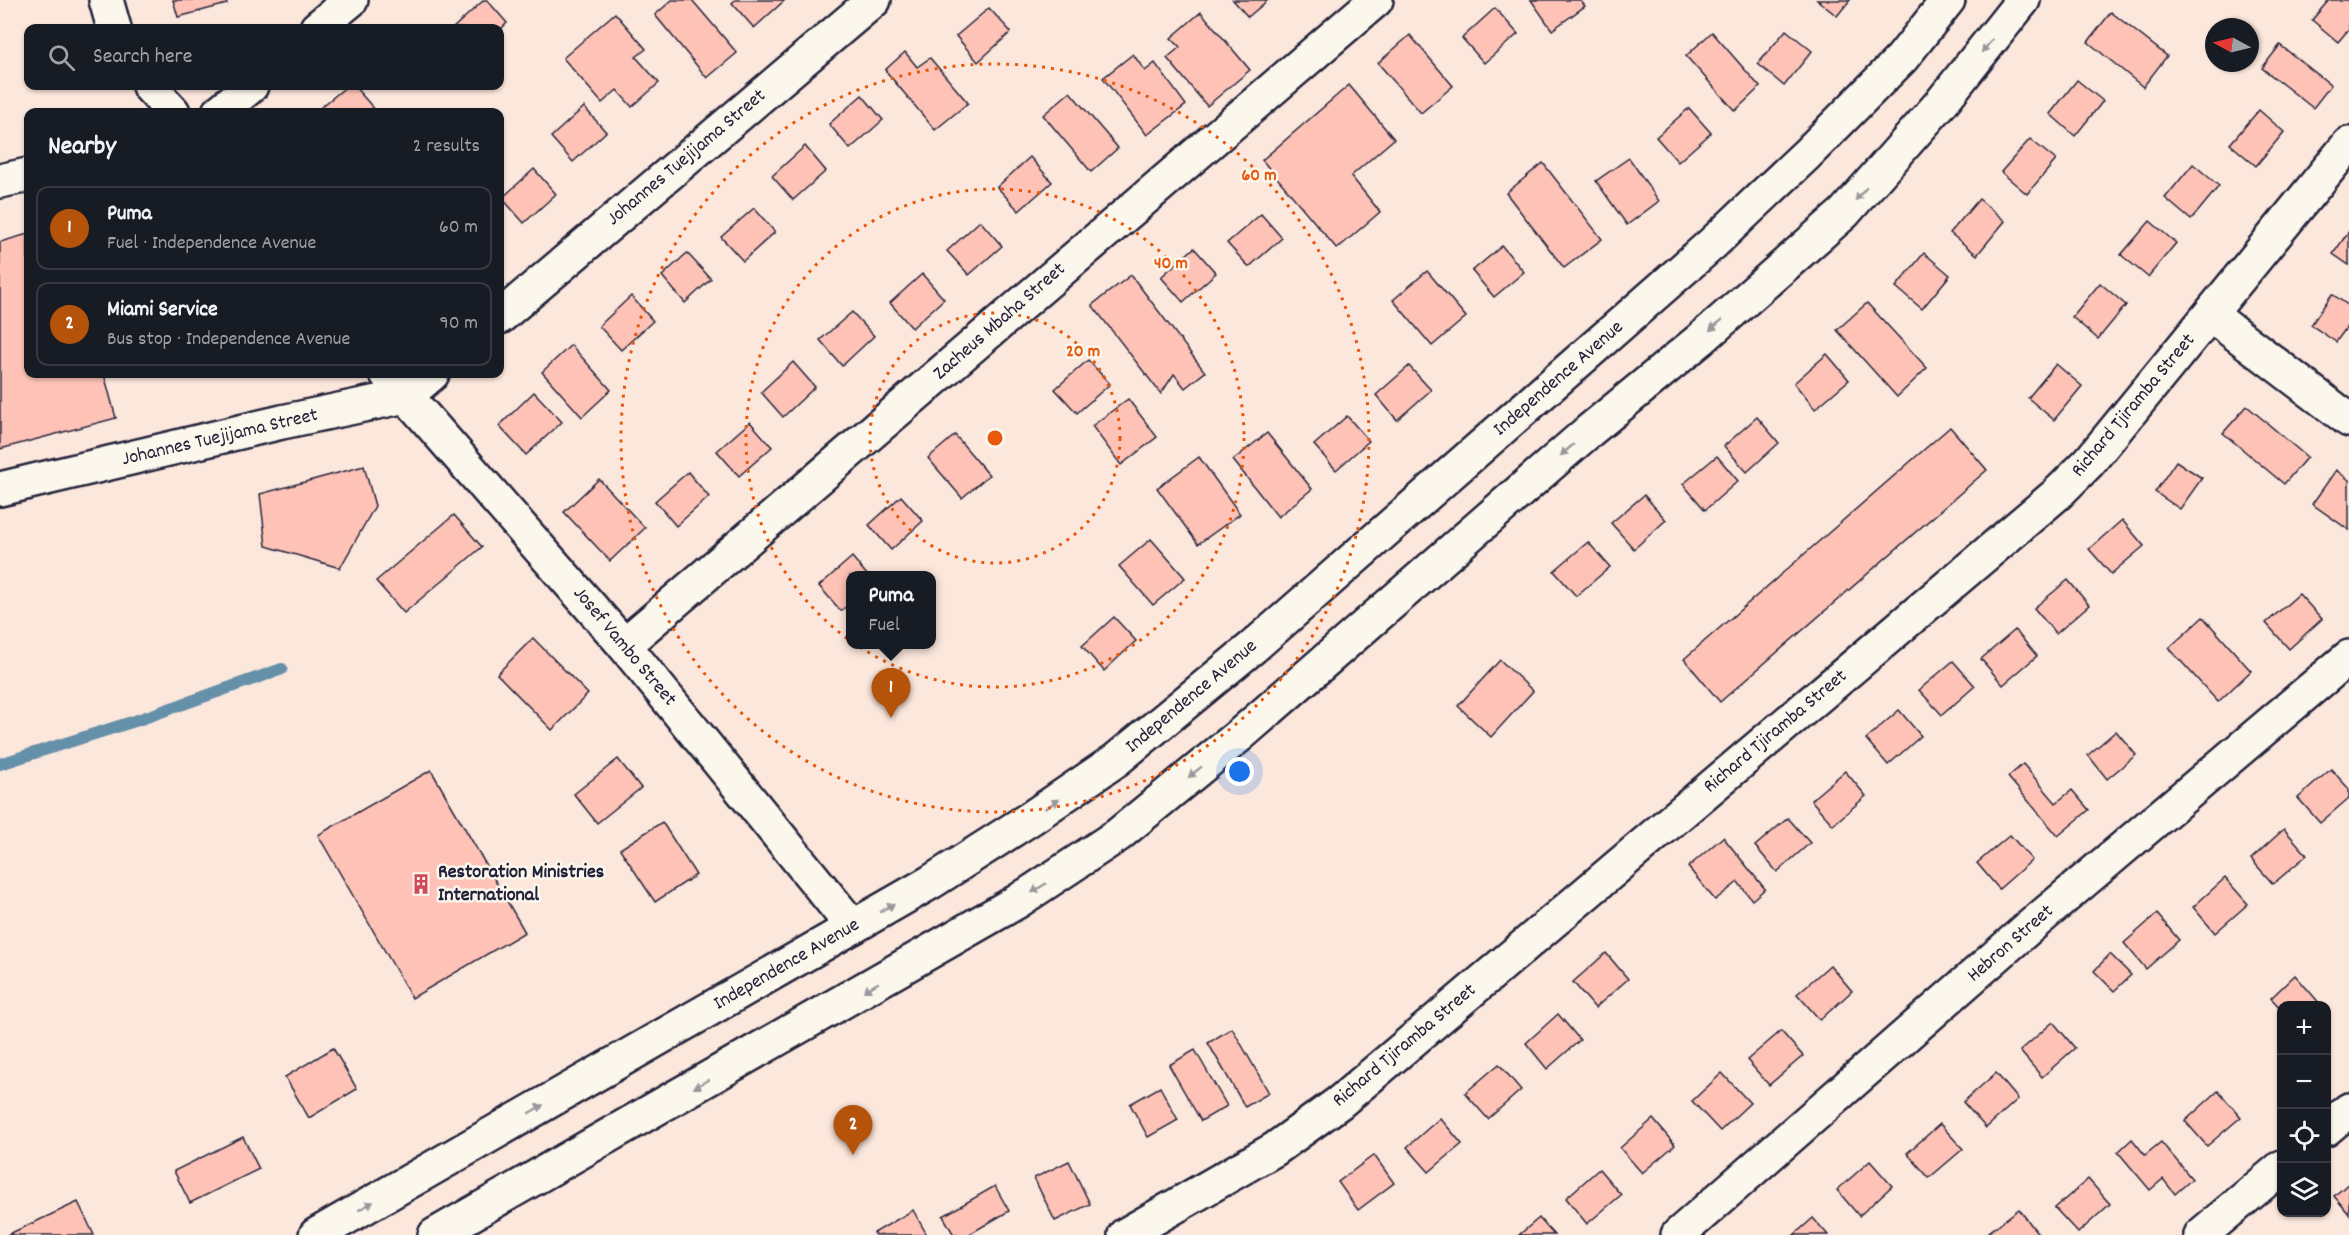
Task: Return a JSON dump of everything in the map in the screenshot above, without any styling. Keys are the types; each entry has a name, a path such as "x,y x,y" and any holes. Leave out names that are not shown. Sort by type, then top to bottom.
{"street":[{"path":"106,0 113,24"},
{"path":"322,24 351,0"},
{"name":"Johannes Tuejijama Street","path":"504,314 874,0"},
{"name":"Zacheus Mbaha Street","path":"624,645 1376,0"},
{"name":"Independence Avenue","path":"316,1235 941,876 1116,760 1252,647 1713,243 1807,154 1902,58 1948,0"},
{"path":"435,1235 1008,907 1118,835 1240,735 1589,431 1701,339 1844,213 1941,103 2023,0"},
{"path":"153,90 168,108"},
{"path":"224,108 246,90"},
{"name":"Richard Tjiramba Street","path":"1125,1235 1275,1149 1340,1102 2057,494 2089,462 2349,144"},
{"path":"0,181 24,176"},
{"path":"2211,315 2349,420"},
{"name":"Johannes Tuejijama Street","path":"0,489 282,422 419,378"},
{"name":"Josef Vambo Street","path":"396,385 624,645 853,927"},
{"name":"Hebron Street","path":"1678,1235 2026,930 2349,657"},
{"path":"2331,1125 2349,1110"},
{"path":"2201,1235 2277,1171"}],"building":[{"path":"173,0 226,0 227,4 178,17"},
{"path":"484,0 487,0 507,23 504,26 504,24 457,24"},
{"path":"672,0 692,0 737,53 707,78 655,15"},
{"path":"735,0 785,0 754,28 732,3"},
{"path":"1233,0 1268,0 1248,17"},
{"path":"1531,0 1580,0 1585,6 1552,30"},
{"path":"1817,0 1850,0 1837,16"},
{"path":"2329,0 2349,0 2349,29 2338,42 2312,20"},
{"path":"989,8 1011,32 978,62 956,36"},
{"path":"1495,8 1518,34 1484,63 1462,38"},
{"path":"1201,12 1250,70 1207,106 1167,58 1180,47 1171,38"},
{"path":"2111,12 2167,56 2143,87 2088,42"},
{"path":"615,13 646,49 636,57 659,83 632,107 617,90 602,103 563,58"},
{"path":"1786,30 1812,51 1784,86 1758,64"},
{"path":"1712,32 1760,87 1735,111 1686,56"},
{"path":"1410,35 1453,86 1421,113 1378,63"},
{"path":"2280,45 2331,85 2313,108 2262,68"},
{"path":"905,52 917,67 930,58 968,103 935,130 885,70"},
{"path":"1133,54 1145,71 1155,63 1186,105 1147,135 1103,78"},
{"path":"2077,80 2103,101 2075,136 2050,114"},
{"path":"1349,85 1394,139 1351,176 1380,212 1337,249 1262,160"},
{"path":"342,90 358,90 373,108 320,108"},
{"path":"1070,92 1118,148 1091,172 1043,115"},
{"path":"862,95 883,120 850,149 829,124"},
{"path":"584,107 606,132 573,162 551,137"},
{"path":"1689,108 1711,133 1678,162 1656,137"},
{"path":"2259,110 2284,132 2256,166 2230,144"},
{"path":"2030,139 2056,160 2027,194 2001,172"},
{"path":"805,146 826,171 793,200 772,176"},
{"path":"1030,157 1052,182 1019,211 997,187"},
{"path":"1629,158 1659,201 1627,225 1596,181"},
{"path":"1543,163 1602,239 1564,268 1506,193"},
{"path":"2193,164 2219,186 2191,220 2165,198"},
{"path":"534,169 556,194 524,223 504,200 504,196"},
{"path":"1979,199 2005,221 1977,255 1950,233"},
{"path":"754,208 775,232 743,261 721,237"},
{"path":"1261,214 1282,238 1249,267 1227,243"},
{"path":"980,221 1002,246 969,275 947,251"},
{"path":"2150,221 2176,243 2148,277 2121,255"},
{"path":"2349,231 2349,265 2333,254"},
{"path":"24,235 24,378 105,378 116,418 0,449 0,242"},
{"path":"1502,246 1524,272 1494,297 1472,271"},
{"path":"1194,248 1216,273 1183,302 1161,277"},
{"path":"687,253 711,279 685,303 662,276"},
{"path":"1924,253 1950,275 1922,309 1896,287"},
{"path":"1427,271 1466,317 1432,346 1393,300"},
{"path":"922,274 944,299 912,328 890,303"},
{"path":"1131,275 1205,372 1185,388 1174,374 1161,394 1092,305"},
{"path":"2100,283 2126,305 2098,339 2072,317"},
{"path":"2332,294 2349,306 2349,324 2336,342 2311,325"},
{"path":"631,296 653,321 621,350 599,326"},
{"path":"1867,303 1927,368 1897,397 1837,330"},
{"path":"852,312 874,336 842,366 820,340"},
{"path":"571,345 611,390 582,417 542,372"},
{"path":"1827,354 1849,380 1815,409 1794,383"},
{"path":"1088,360 1110,384 1077,413 1055,389"},
{"path":"793,362 815,387 783,417 761,392"},
{"path":"2056,364 2082,386 2054,420 2028,398"},
{"path":"1409,366 1431,390 1397,420 1376,395"},
{"path":"534,392 562,422 526,455 499,426"},
{"path":"1128,399 1157,437 1121,465 1092,426"},
{"path":"2247,406 2307,457 2284,484 2223,433"},
{"path":"1347,416 1369,441 1336,470 1314,445"},
{"path":"1757,417 1779,443 1747,472 1724,446"},
{"path":"750,422 772,447 739,476 717,451"},
{"path":"1950,427 1987,470 1720,702 1684,659"},
{"path":"1267,433 1312,489 1278,517 1233,460"},
{"path":"955,435 989,475 962,498 928,458"},
{"path":"1717,456 1738,481 1705,510 1683,484"},
{"path":"1199,457 1240,514 1198,544 1157,488"},
{"path":"2176,461 2202,478 2180,509 2155,492"},
{"path":"364,466 375,506 340,568 266,546 260,494"},
{"path":"2336,470 2349,480 2349,530 2312,504"},
{"path":"688,472 709,497 676,526 655,501"},
{"path":"599,479 645,528 610,561 564,512"},
{"path":"1644,495 1666,520 1634,549 1611,523"},
{"path":"901,496 923,521 891,550 869,525"},
{"path":"454,515 482,547 404,613 376,581"},
{"path":"2122,520 2144,546 2111,574 2089,549"},
{"path":"1151,539 1185,578 1153,605 1119,566"},
{"path":"1588,542 1610,567 1576,596 1554,571"},
{"path":"852,557 864,571 846,571 846,607 841,611 819,586"},
{"path":"2068,580 2089,605 2056,634 2034,608"},
{"path":"2299,594 2322,619 2289,649 2266,623"},
{"path":"1114,617 1136,641 1104,671 1082,646"},
{"path":"2203,617 2251,671 2218,702 2169,648"},
{"path":"2015,630 2037,656 2003,685 1981,659"},
{"path":"533,638 588,694 552,730 497,674"},
{"path":"1500,660 1533,691 1491,737 1458,706"},
{"path":"1953,661 1975,686 1942,715 1919,690"},
{"path":"1899,710 1921,736 1888,765 1866,739"},
{"path":"2116,731 2136,755 2107,779 2088,755"},
{"path":"618,759 641,788 597,823 574,794"},
{"path":"2023,764 2056,803 2072,790 2089,810 2058,836 2008,777"},
{"path":"2331,769 2349,789 2349,798 2320,823 2298,798"},
{"name":"Restoration Ministries International","path":"431,770 525,932 412,998 318,835"},
{"path":"1845,771 1866,796 1833,825 1811,800"},
{"path":"1788,818 1810,843 1777,872 1755,846"},
{"path":"662,822 696,875 655,902 620,849"},
{"path":"2284,829 2307,855 2273,884 2251,859"},
{"path":"2010,835 2032,860 1999,889 1977,863"},
{"path":"1723,837 1765,889 1752,900 1738,882 1715,900 1688,867"},
{"path":"2225,878 2248,904 2215,933 2193,907"},
{"path":"2157,914 2179,940 2146,969 2124,943"},
{"path":"1606,953 1628,979 1595,1008 1573,982"},
{"path":"2110,954 2131,975 2114,991 2094,971"},
{"path":"1830,965 1852,991 1820,1020 1797,994"},
{"path":"2295,975 2318,1001 2277,1001 2277,1005 2271,998"},
{"path":"1558,1014 1580,1040 1547,1069 1526,1043"},
{"path":"2053,1022 2075,1048 2042,1077 2020,1051"},
{"path":"1232,1028 1269,1093 1245,1107 1208,1043"},
{"path":"1781,1031 1803,1056 1769,1085 1747,1060"},
{"path":"333,1048 357,1089 309,1118 285,1077"},
{"path":"1195,1050 1227,1106 1201,1121 1169,1065"},
{"path":"1499,1064 1521,1090 1488,1119 1465,1093"},
{"path":"1722,1073 1750,1103 1720,1131 1692,1101"},
{"path":"1996,1073 2018,1099 1986,1128 1963,1102"},
{"path":"1160,1087 1178,1120 1148,1137 1130,1104"},
{"path":"2218,1091 2241,1117 2207,1146 2185,1121"},
{"path":"1440,1118 1462,1144 1429,1172 1407,1147"},
{"path":"1653,1119 1675,1145 1642,1173 1620,1148"},
{"path":"1940,1124 1963,1149 1929,1178 1907,1153"},
{"path":"243,1137 259,1169 190,1203 174,1171"},
{"path":"2132,1139 2145,1155 2161,1142 2192,1179 2175,1194 2163,1179 2150,1190 2118,1152"},
{"path":"1374,1155 1394,1183 1358,1210 1338,1182"},
{"path":"1069,1161 1090,1204 1055,1221 1034,1178"},
{"path":"1870,1161 1892,1186 1859,1216 1837,1190"},
{"path":"1599,1169 1621,1195 1587,1224 1566,1198"},
{"path":"2088,1179 2110,1204 2078,1233 2055,1208"},
{"path":"2349,1183 2349,1214 2334,1196"},
{"path":"995,1186 1009,1211 968,1235 954,1235 943,1216"},
{"path":"78,1202 94,1235 7,1235"},
{"path":"2019,1209 2039,1235 1985,1235"},
{"path":"913,1210 927,1235 875,1235 874,1233"},
{"path":"1539,1218 1554,1235 1519,1235"},
{"path":"1813,1218 1828,1235 1794,1235"}],"waterway":[{"path":"0,764 138,720 282,669"}],"place":[{"name":"Puma","path":"891,718"},
{"name":"Restoration Ministries International","path":"421,884"},
{"name":"Miami Service","path":"853,1155"}]}
